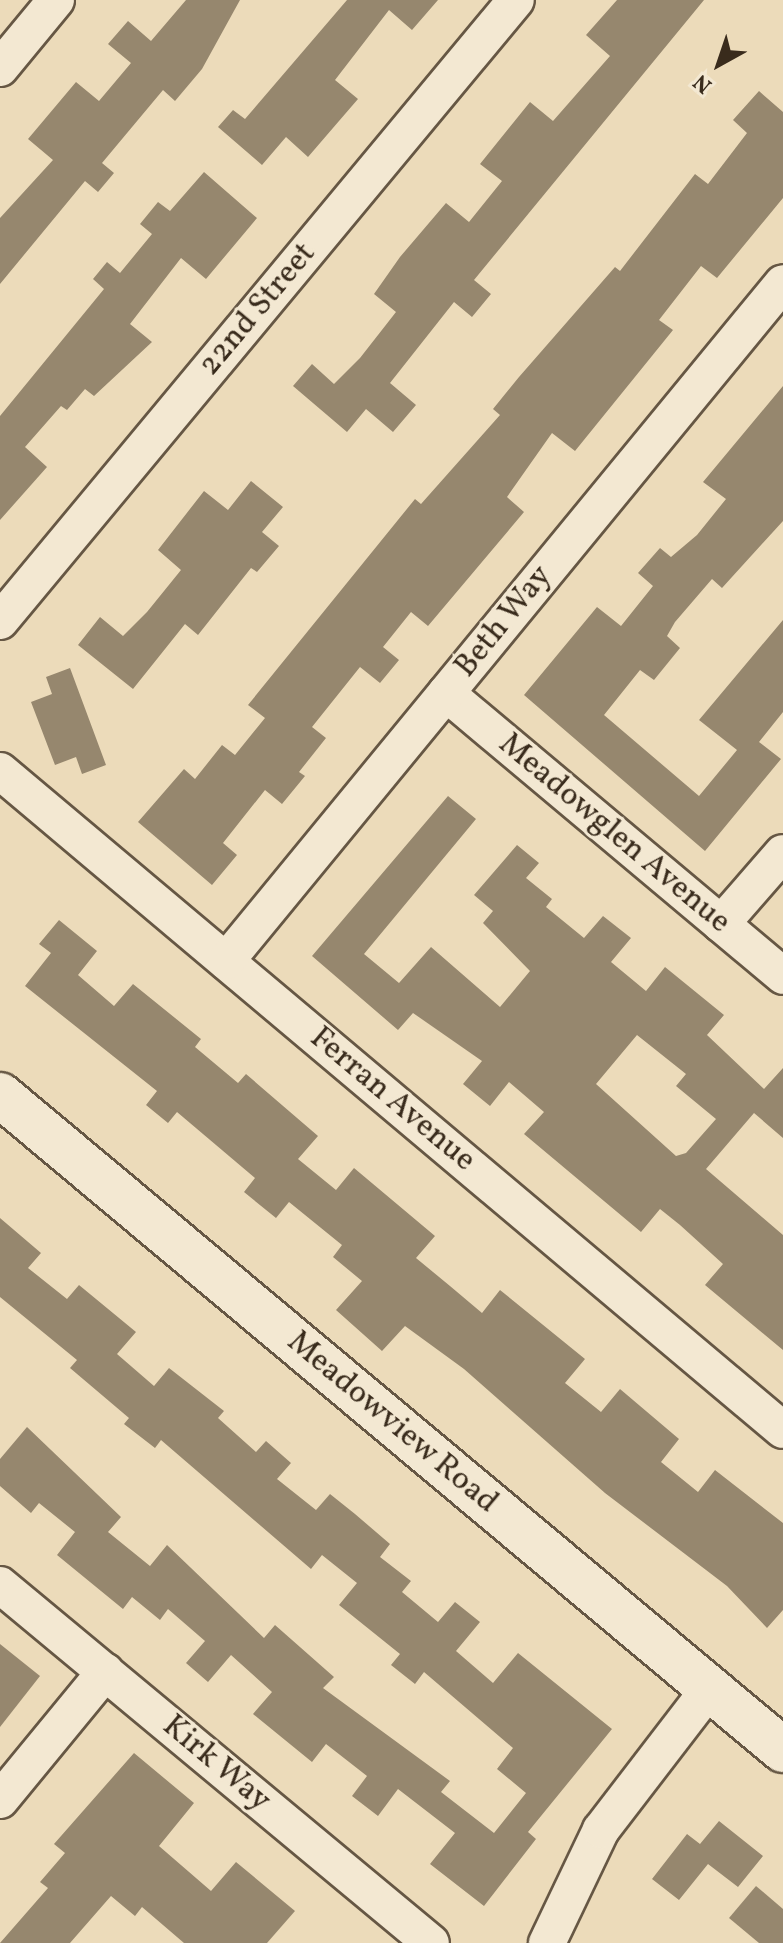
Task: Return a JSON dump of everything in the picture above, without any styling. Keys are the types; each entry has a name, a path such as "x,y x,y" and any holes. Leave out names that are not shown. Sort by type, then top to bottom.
{"main road":[{"name":"Meadowview Road","path":"0,1095 783,1750"}],"street":[{"path":"0,68 56,0"},
{"name":"22nd Street","path":"0,621 516,0"},
{"name":"Beth Way","path":"226,961 783,283"},
{"name":"Meadowglen Avenue","path":"446,693 783,976"},
{"name":"Ferran Avenue","path":"0,771 783,1430"},
{"path":"721,924 783,853"},
{"name":"Kirk Way","path":"0,1585 431,1943"},
{"path":"0,1800 105,1672"},
{"path":"547,1943 601,1830 710,1688"}],"building":[{"path":"186,0 240,0 202,69 175,101 163,90 102,163 114,173 98,192 85,181 0,284 0,218 53,160 28,139 76,82 99,101 131,63 108,44 128,21 151,41"},
{"path":"347,0 438,0 412,30 389,10 335,80 358,99 308,157 286,137 262,165 218,127 233,110 245,119"},
{"path":"617,0 704,0 474,280 491,294 472,317 454,302 390,383 416,405 393,432 366,409 347,432 293,386 312,364 334,384 360,358 396,312 374,294 400,257 446,203 469,222 502,181 480,164 530,102 553,121 610,56 586,35"},
{"path":"759,91 783,112 783,198 717,278 701,266 659,320 673,330 575,451 552,433 507,497 524,512 428,626 411,612 383,647 399,660 380,683 360,667 312,727 326,738 299,772 305,776 282,804 265,790 223,843 237,855 212,885 138,822 184,769 195,779 222,745 235,755 265,718 248,705 415,499 421,504 500,415 493,409 615,267 620,271 695,174 708,184 747,133 733,120"},
{"path":"204,172 257,218 206,279 181,258 130,324 152,342 94,396 85,389 67,410 61,406 25,447 47,467 0,520 0,416 104,289 93,279 107,262 120,273 152,234 140,224 158,202 170,211"},
{"path":"783,386 783,521 722,588 712,579 675,622 667,636 680,648 654,680 640,670 604,715 699,796 737,750 699,720 783,620 783,712 759,742 781,759 705,851 524,695 597,607 621,626 653,586 638,573 660,548 671,557 697,535 726,499 703,482"},
{"path":"251,481 283,507 262,532 279,546 257,572 251,568 198,635 185,624 133,689 78,645 100,617 123,636 147,612 181,570 158,550 204,491 228,510"},
{"path":"70,668 106,765 82,774 76,757 55,765 31,702 52,694 46,677"},
{"path":"448,796 476,819 364,954 399,983 431,947 500,1007 530,971 483,923 493,911 474,895 517,845 539,863 526,878 552,899 546,907 584,938 603,916 631,938 611,962 646,991 665,967 724,1015 707,1035 764,1089 783,1068 783,1138 754,1113 706,1169 783,1235 783,1350 705,1285 723,1264 680,1225 660,1209 641,1232 524,1134 544,1112 509,1082 490,1106 463,1084 482,1061 413,1013 398,1030 312,956","holes":["637,1035 686,1074 676,1086 716,1119 686,1153 676,1156 596,1084"]},
{"path":"59,920 97,951 78,975 114,1006 133,984 201,1039 195,1047 238,1083 246,1074 318,1136 298,1159 336,1190 354,1168 435,1236 416,1258 482,1313 500,1290 585,1359 565,1383 601,1412 620,1389 679,1439 661,1462 698,1492 715,1470 783,1523 783,1610 767,1628 727,1586 605,1493 464,1369 405,1326 382,1351 336,1310 362,1281 333,1257 342,1245 289,1202 276,1218 244,1192 255,1178 177,1112 168,1123 146,1105 157,1091 25,986 51,953 39,944"},
{"path":"0,1218 41,1253 28,1268 67,1299 79,1285 136,1332 117,1354 154,1386 169,1368 224,1411 218,1418 256,1452 266,1441 291,1463 277,1479 316,1510 330,1494 355,1514 390,1544 380,1557 411,1581 402,1592 438,1622 455,1602 480,1622 456,1651 493,1683 518,1653 612,1729 528,1832 536,1839 484,1906 430,1864 455,1833 398,1789 378,1816 352,1796 367,1776 326,1744 312,1762 253,1714 272,1692 231,1655 208,1682 186,1663 205,1641 168,1609 160,1620 132,1597 123,1609 57,1555 75,1532 39,1503 31,1513 0,1486 0,1459 27,1427 121,1517 108,1532 150,1566 167,1545 264,1638 275,1625 334,1677 323,1688 450,1781 441,1792 494,1833 526,1793 497,1769 513,1748 424,1672 415,1684 391,1665 400,1654 339,1605 357,1583 322,1555 311,1569 161,1440 155,1448 124,1424 129,1418 70,1368 77,1360 0,1297"},
{"path":"0,1644 40,1676 0,1727"},
{"path":"134,1753 194,1803 159,1846 211,1891 236,1862 295,1911 267,1943 184,1943 142,1907 135,1916 111,1896 70,1943 0,1943 48,1888 40,1882 65,1853 54,1844"},
{"path":"719,1821 763,1856 738,1887 708,1864 679,1900 652,1879 687,1834 700,1844"},
{"path":"756,1886 783,1909 783,1943 759,1943 729,1918"}]}
